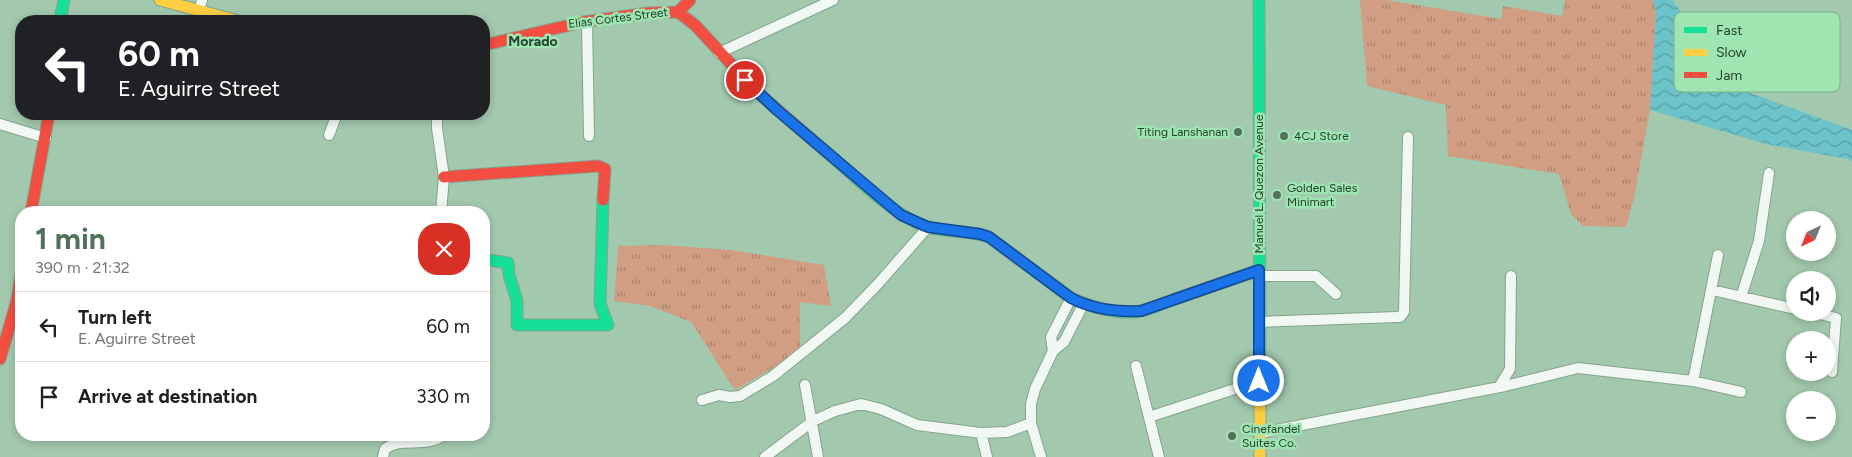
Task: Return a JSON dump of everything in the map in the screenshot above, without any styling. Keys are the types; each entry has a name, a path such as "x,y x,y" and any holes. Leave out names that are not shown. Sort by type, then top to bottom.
{"street":[{"path":"61,15 64,0"},
{"path":"160,0 200,6 223,15"},
{"name":"Elias Cortes Street","path":"490,43 554,26 664,11 678,12 690,0"},
{"path":"719,53 833,0"},
{"name":"Manuel L. Quezon Avenue","path":"1259,0 1260,457"},
{"path":"678,12 695,25 757,92 901,215 928,227 980,234 989,237 1083,305 1125,312 1141,311 1259,273 1316,276 1336,294"},
{"path":"587,21 590,136"},
{"path":"35,206 48,120"},
{"path":"329,136 335,120"},
{"path":"437,120 444,177 442,206"},
{"path":"0,124 46,138"},
{"path":"1259,322 1397,317 1402,315 1404,312 1408,136"},
{"path":"444,177 598,166 605,169 600,304 608,325 517,325 517,301 509,275 508,263 490,260"},
{"path":"1741,297 1759,241 1769,173"},
{"path":"702,400 718,395 740,396 773,376 845,318 928,227"},
{"path":"1693,381 1718,255"},
{"path":"1499,387 1510,369 1511,276"},
{"path":"1712,290 1786,307"},
{"path":"1053,351 1051,337 1071,298"},
{"path":"1042,457 1030,423 1031,404 1035,389 1053,351 1064,342 1083,305"},
{"path":"0,359 15,307"},
{"path":"1136,366 1159,457"},
{"path":"1260,433 1499,387 1578,368 1693,381 1741,392"},
{"path":"1149,417 1259,381"},
{"path":"805,385 818,457"},
{"path":"765,457 813,421 835,411 861,404 881,409 917,424 981,433 1007,432 1030,423"},
{"path":"981,433 987,457"},
{"path":"383,457 385,448 392,444 434,441"}],"green space":[{"path":"1360,0 1386,0 1501,19 1503,6 1562,16 1565,0 1653,0 1656,13 1650,110 1634,198 1626,227 1583,226 1571,214 1559,174 1448,156 1446,105 1367,86"},
{"path":"663,245 731,250 824,265 831,306 800,302 800,352 735,390 691,322 650,306 614,301 618,246"}],"water":[{"path":"1653,0 1672,0 1681,12 1674,12 1674,92 1748,92 1852,130 1852,162 1848,159 1766,144 1650,110 1656,13"}],"traffic: fast":[{"path":"61,15 64,0"},
{"path":"1259,0 1260,387"},
{"path":"823,149 874,193 915,222 928,227 974,233 989,237 1071,298 1096,307 1124,312 1145,310 1175,299"},
{"path":"490,260 508,263 509,275 517,301 517,325 608,325 600,304 603,200"}],"traffic: slow":[{"path":"160,0 216,15"},
{"path":"1260,387 1260,457"}],"traffic: jam":[{"path":"490,44 583,22 648,13 678,12 690,0"},
{"path":"678,12 695,25 757,92 823,149"},
{"path":"32,206 48,120"},
{"path":"444,177 598,166 605,169 603,200"},
{"path":"1175,299 1259,270"},
{"path":"0,359 15,307"}],"place":[{"name":"Titing Lanshanan","path":"1238,132"},
{"name":"4CJ Store","path":"1284,136"},
{"name":"Golden Sales Minimart","path":"1277,195"},
{"name":"Cinefandel Suites Co.","path":"1232,436"}],"district":[{"name":"Morado","path":"533,41"}],"route":[{"path":"745,80 777,110 901,215 928,227 980,234 989,237 1083,305 1125,312 1141,311 1259,270 1259,381"}]}
